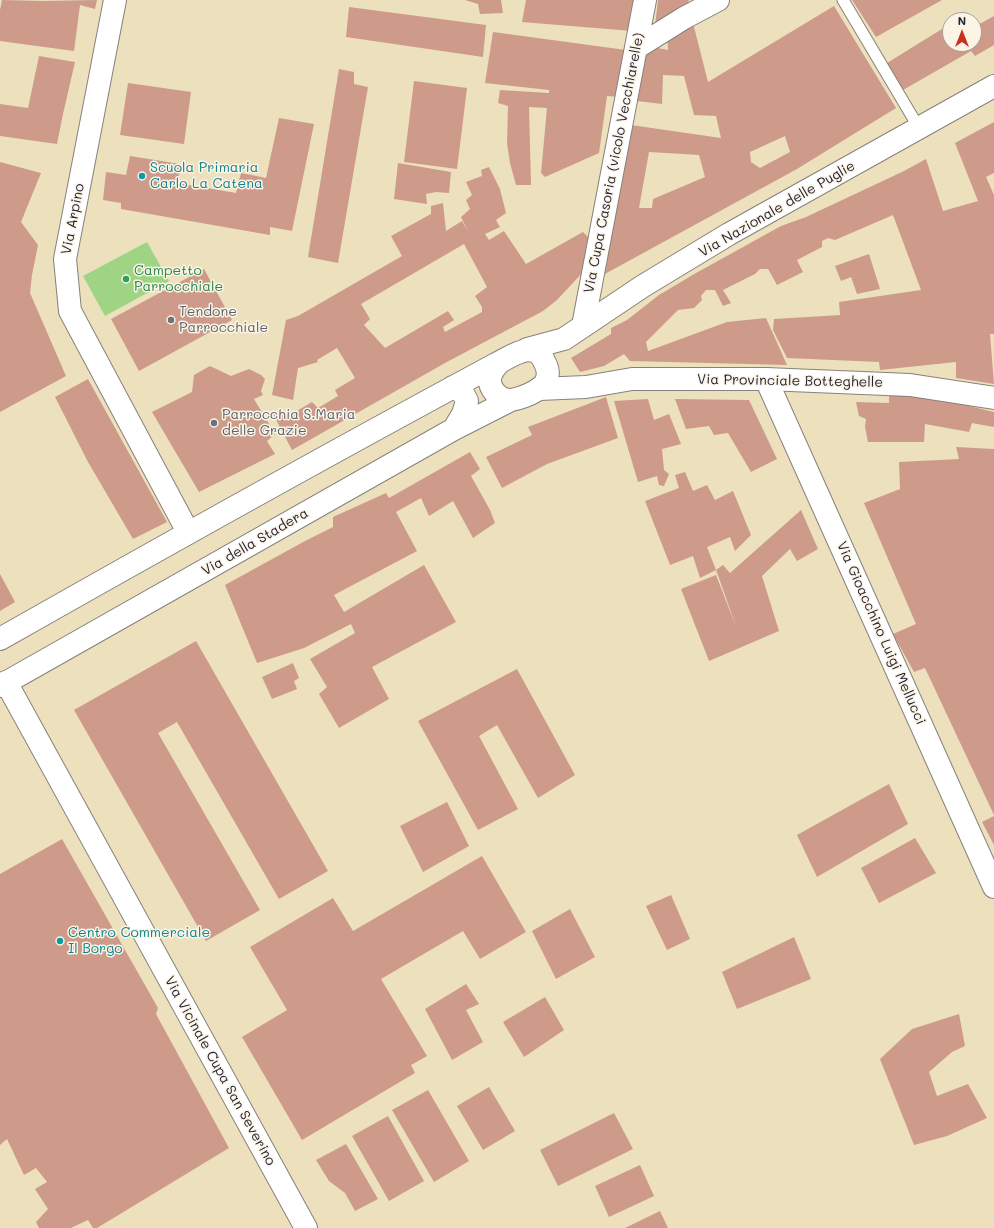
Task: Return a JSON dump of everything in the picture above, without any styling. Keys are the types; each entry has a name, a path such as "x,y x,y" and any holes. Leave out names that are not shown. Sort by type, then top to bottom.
{"street":[{"name":"Via Arpino","path":"116,0 65,259 70,311 188,532"},
{"name":"Via Cupa Casoria (vicolo Vecchiarelle)","path":"583,326 645,0"},
{"path":"636,48 684,18 718,0"},
{"name":"Via Nazionale delle Puglie","path":"527,350 564,339 643,286 730,234 994,86"},
{"name":"Via Nazionale delle Puglie","path":"545,377 564,339"},
{"path":"0,639 188,532 499,363 527,350 533,350 544,360 545,377 521,397 511,400 501,398 491,385 491,374 499,363"},
{"name":"Via Provinciale Botteghelle","path":"545,377 586,387 632,379 766,379 910,385 994,398"},
{"name":"Via Gioacchino Luigi Mellucci","path":"766,379 994,887"},
{"path":"453,387 463,393 467,401 463,414 454,429"},
{"name":"Via della Stadera","path":"3,684 454,429 511,400"},
{"name":"Via Vicinale Cupa San Severino","path":"3,684 306,1228"}],"lane":[{"path":"843,0 919,128"}],"green space":[{"name":"Campetto Parrocchiale","path":"147,242 169,281 105,316 83,276"}],"building":[{"path":"2,0 97,0 95,9 80,5 74,51 0,41 0,10"},
{"path":"465,0 501,0 503,13 480,14 478,4"},
{"path":"526,0 638,0 632,31 522,22"},
{"path":"658,0 689,0 684,13 655,26"},
{"path":"852,0 942,0 876,37"},
{"path":"834,6 896,108 797,169 603,275 631,125 721,138 716,116 694,115 684,76 663,75 662,104 637,101 642,45 668,50 667,26 691,15 708,82","holes":["785,136 790,152 760,168 751,162 750,152","649,152 699,155 705,177 653,199 652,208 639,208"]},
{"path":"349,7 486,25 483,57 346,37"},
{"path":"994,16 994,45 982,52 982,23"},
{"path":"942,29 942,52 969,52 903,90 887,63"},
{"path":"493,32 626,50 619,97 607,96 599,153 545,177 541,173 547,108 529,107 531,185 516,185 510,163 507,143 508,106 498,103 500,90 549,93 549,90 485,83"},
{"path":"972,52 982,52 975,56"},
{"path":"39,56 75,62 57,144 0,136 0,104 28,108"},
{"path":"339,69 354,72 354,84 368,87 338,263 308,257"},
{"path":"414,81 467,88 457,169 404,162"},
{"path":"128,83 191,92 184,144 120,135"},
{"name":"Scuola Primaria Carlo La Catena","path":"279,118 314,124 292,231 270,227 270,235 121,209 121,203 103,200 106,172 126,175 130,156 180,164 178,183 236,193 241,173 266,178"},
{"path":"994,122 994,173 986,177 994,195 994,334 990,334 994,384 956,378 956,362 880,370 879,362 787,358 773,330 774,319 840,315 839,302 921,290 893,215 835,240 828,238 822,241 822,247 797,260 803,272 777,285 768,269 760,269 755,274 723,290 731,303 723,306 715,290 706,290 701,296 702,300 694,308 678,310 646,342 648,351 727,322 766,318 787,365 630,361 624,354 604,366 580,372 571,358 611,334 611,328 627,320 659,295 696,273 781,226 806,217 904,171 926,159 943,211 978,201 955,143"},
{"path":"0,162 41,173 21,222 38,245 30,293 66,376 0,412"},
{"path":"398,163 451,172 449,193 436,192 426,194 427,204 394,199"},
{"path":"489,167 500,189 506,213 496,220 500,227 485,234 489,240 504,231 526,264 583,232 588,237 588,253 584,271 557,300 543,311 445,363 292,450 272,412 290,415 312,402 318,408 338,396 335,390 355,378 337,348 317,360 318,362 298,368 293,400 272,395 286,320 298,316 402,256 391,236 431,214 431,206 443,203 446,231 462,221 468,231 461,217 470,209 466,200 472,195 466,182 482,176 481,170","holes":["464,244 487,287 475,296 482,307 482,312 445,332 443,327 454,320 448,311 385,348 364,325 370,319 361,304"]},
{"path":"869,254 880,289 857,294 851,277 841,281 835,266"},
{"name":"Tendone Parrocchiale","path":"204,269 232,320 139,371 111,319"},
{"name":"Parrocchia S.Maria delle Grazie","path":"210,366 231,376 249,369 261,375 265,379 261,391 263,395 254,399 275,434 267,441 275,454 199,492 152,412 192,392 194,375"},
{"path":"88,379 167,522 133,539 88,462 55,397"},
{"path":"889,394 924,395 994,412 994,427 972,423 969,432 925,424 924,442 868,442 865,427 866,419 859,416 856,402 889,403"},
{"path":"606,397 618,438 547,464 502,488 486,457 532,435 528,427"},
{"path":"648,399 654,420 669,414 681,444 662,449 664,470 669,474 664,486 659,485 657,476 638,482 614,401"},
{"path":"675,399 749,400 777,459 751,472 728,433 714,435 709,426 686,429"},
{"path":"956,447 994,449 994,815 925,668 914,672 893,634 916,624 864,503 900,489 899,462 959,459"},
{"path":"470,452 480,469 471,476 490,510 495,523 473,538 453,501 429,516 421,498 396,512 417,551 334,595 344,612 424,565 456,622 372,667 389,699 339,728 319,694 327,687 310,659 355,633 351,624 304,648 257,663 225,585 333,527 333,517 386,493 389,498"},
{"path":"685,472 693,491 707,485 715,500 733,491 751,535 735,551 730,537 707,547 716,570 700,578 693,556 670,565 645,501 679,488 675,475"},
{"path":"801,510 818,549 797,561 790,549 762,576 779,631 709,661 681,589 716,575 737,629 716,570 723,565 730,573"},
{"path":"0,574 15,602 0,611"},
{"path":"196,641 328,871 279,899 177,722 158,733 260,910 206,941 74,710"},
{"path":"293,663 299,678 294,681 297,689 272,699 262,677"},
{"path":"517,669 575,775 538,798 497,725 479,736 518,809 478,830 418,721"},
{"path":"889,784 908,824 817,877 797,835"},
{"path":"447,802 469,846 423,872 400,826"},
{"path":"994,816 994,845 982,822"},
{"path":"915,838 936,873 879,903 861,868"},
{"path":"62,839 158,1008 156,1014 229,1148 97,1228 93,1228 88,1220 71,1228 39,1228 36,1222 48,1209 35,1189 47,1182 36,1168 24,1175 7,1139 0,1145 0,874"},
{"path":"482,856 526,932 480,959 463,931 381,979 427,1056 411,1065 415,1073 302,1140 242,1037 287,1010 250,947 333,898 353,931"},
{"path":"671,895 690,939 667,950 646,906"},
{"path":"570,909 595,957 556,979 532,931"},
{"path":"794,937 811,979 737,1009 722,972"},
{"path":"466,984 479,1004 466,1010 483,1042 452,1060 425,1009"},
{"path":"545,997 564,1030 524,1057 503,1022"},
{"path":"959,1014 965,1046 952,1052 929,1072 937,1096 968,1084 987,1118 947,1136 914,1145 880,1059 912,1029"},
{"path":"489,1087 515,1131 483,1150 457,1106"},
{"path":"428,1090 469,1161 434,1182 392,1110"},
{"path":"614,1113 633,1149 558,1186 540,1150"},
{"path":"388,1116 424,1181 389,1201 352,1136"},
{"path":"346,1144 378,1199 355,1211 345,1193 329,1181 316,1160"},
{"path":"640,1165 654,1196 609,1217 595,1186"},
{"path":"660,1211 668,1228 625,1228"}],"place":[{"name":"Scuola Primaria Carlo La Catena","path":"142,176"},
{"name":"Campetto Parrocchiale","path":"126,279"},
{"name":"Tendone Parrocchiale","path":"171,320"},
{"name":"Parrocchia S.Maria delle Grazie","path":"214,423"},
{"name":"Centro Commerciale Il Borgo","path":"60,941"}]}
